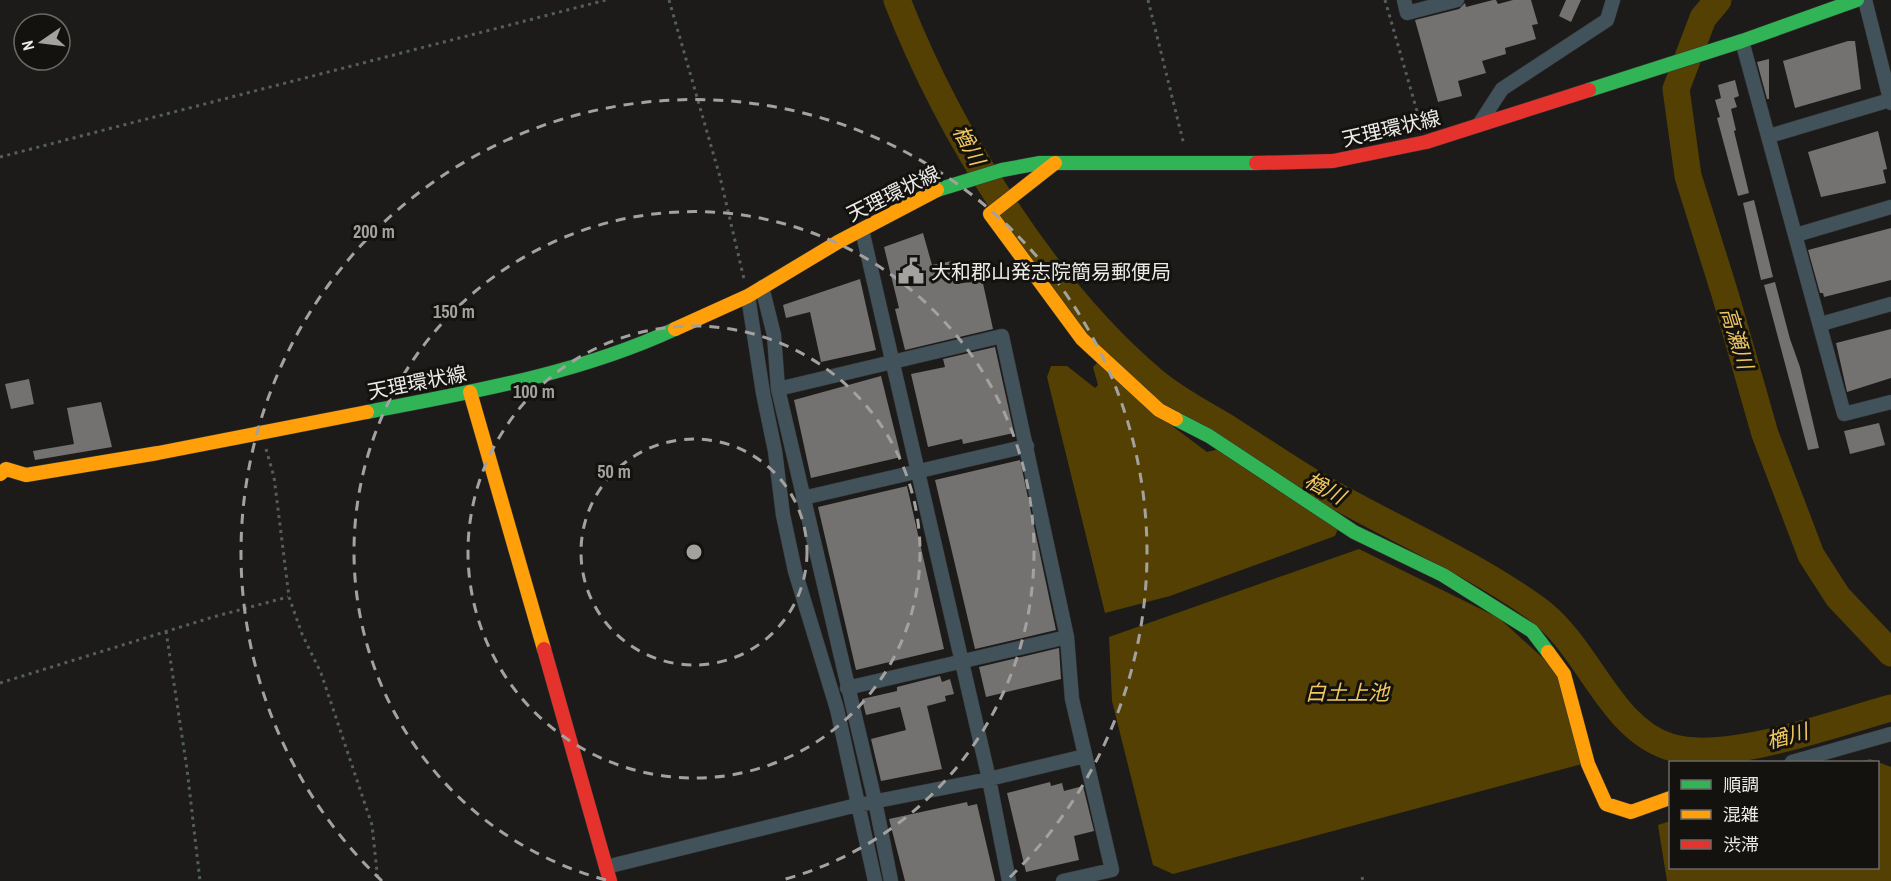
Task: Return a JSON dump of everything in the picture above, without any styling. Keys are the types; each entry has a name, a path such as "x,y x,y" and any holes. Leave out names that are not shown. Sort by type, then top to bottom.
{"main road":[{"name":"天理環状線","path":"2,467 16,474 26,475 470,392 581,366 633,349 748,296 862,230 940,189 1002,170 1040,163 1189,164 1333,161 1426,141 1479,125 1742,41 1857,0"},
{"path":"1055,163 990,214 1082,339 1159,410 1209,436 1354,532 1443,575 1533,632 1564,674 1588,764 1606,804 1631,812 1669,799"},
{"path":"470,392 610,881"}],"street":[{"path":"1404,0 1407,13 1438,2 1457,0"},
{"path":"1479,125 1502,89 1607,20 1613,0"},
{"path":"1769,136 1891,102 1864,0"},
{"path":"1742,41 1844,414 1891,402"},
{"path":"1796,235 1891,207"},
{"path":"862,230 989,778 1009,881"},
{"path":"762,287 774,335 778,389 875,801 891,881"},
{"path":"748,296 763,393 775,450 785,526 795,571 837,709 875,881"},
{"path":"1821,324 1891,304"},
{"path":"778,389 1002,336 1067,637 1072,699 1112,870 1064,881"},
{"path":"803,498 1027,446"},
{"path":"847,688 1067,637"},
{"path":"1795,761 1891,734"},
{"path":"606,867 857,805 1085,756"}],"path":[{"path":"0,157 606,0"},
{"path":"669,0 720,177 748,296"},
{"path":"1148,0 1189,164"},
{"path":"1385,0 1426,141"},
{"path":"261,432 274,477 289,597 302,634 321,673 372,825 378,881"},
{"path":"0,683 166,631 289,597"},
{"path":"166,631 187,769 200,881"}],"water":[{"path":"1099,361 1143,404 1207,452 1219,449 1340,524 1335,536 1170,596 1105,613 1047,377 1051,366 1067,366 1095,388 1098,385 1093,367"},
{"name":"白土上池","path":"1359,549 1499,618 1556,670 1582,764 1173,874 1153,865 1112,701 1109,637"},
{"path":"1879,762 1891,767 1891,881 1667,881 1658,825 1669,821 1669,869 1879,869"}],"building":[{"path":"1496,0 1498,4 1513,0 1531,0 1538,24 1532,25 1536,39 1505,48 1506,54 1482,61 1486,73 1458,81 1462,96 1438,102 1415,20 1459,9 1465,3 1466,7"},
{"path":"1566,0 1581,0 1571,22 1559,16"},
{"path":"1848,41 1855,41 1861,89 1795,108 1783,61"},
{"path":"1769,59 1769,99 1767,99 1757,62"},
{"path":"1735,80 1739,96 1734,98 1737,107 1731,109 1749,193 1738,196 1717,118 1720,117 1715,100 1721,98 1718,85"},
{"path":"1878,131 1887,169 1883,170 1886,183 1821,197 1808,152"},
{"path":"1754,200 1773,277 1761,280 1743,203"},
{"path":"1891,228 1891,280 1824,297 1823,293 1820,293 1808,250"},
{"path":"923,233 932,265 952,261 958,284 982,279 993,329 905,350 895,309 899,308 884,247"},
{"path":"860,279 876,350 821,362 810,312 786,318 783,305"},
{"path":"1775,282 1800,367 1819,448 1808,450 1764,285"},
{"path":"1891,329 1891,378 1847,392 1836,343"},
{"path":"995,347 1014,433 963,444 962,439 928,447 911,374 945,367 943,359"},
{"path":"881,376 901,457 811,478 794,400"},
{"path":"29,379 34,404 11,409 5,384"},
{"path":"101,402 112,447 35,460 33,451 74,444 67,408"},
{"path":"1879,423 1885,445 1850,454 1844,431"},
{"path":"1020,460 1056,630 975,649 935,480"},
{"path":"907,486 944,649 856,670 818,507"},
{"path":"1059,648 1061,679 986,697 979,667"},
{"path":"940,676 942,682 950,679 954,694 945,696 946,701 927,706 942,769 881,781 871,739 906,730 900,707 866,715 862,699 897,691 897,687"},
{"path":"1050,782 1051,786 1062,783 1064,791 1083,786 1094,831 1074,836 1079,860 1026,872 1007,793"},
{"path":"967,802 968,806 977,804 995,881 905,881 889,819"}],"waterway":[{"name":"楢川","path":"897,0 943,102 1004,205 1038,254 1075,301 1113,343 1161,387 1179,399 1310,481 1483,574 1537,609 1571,644 1615,705 1631,723 1649,737 1670,747 1693,751 1720,750 1779,740 1891,708"},
{"name":"高瀬川","path":"1718,0 1703,18 1676,89 1688,176 1765,434 1811,555 1838,597 1891,653"}],"traffic: fast":[{"path":"1589,90 1742,41 1857,0"},
{"path":"937,190 1002,170 1040,163 1256,163"},
{"path":"367,412 485,389 562,370 638,345 675,329"},
{"path":"1176,419 1209,436 1354,532 1443,575 1532,631 1548,652"}],"traffic: slow":[{"path":"1055,163 990,214 1082,339 1159,410 1176,419"},
{"path":"675,329 748,296 838,242 937,190"},
{"path":"470,392 544,649"},
{"path":"0,474 6,469 26,475 158,453 367,412"},
{"path":"1548,652 1564,674 1588,764 1606,804 1631,812 1669,798"}],"traffic: jam":[{"path":"1256,163 1333,161 1426,142 1589,90"},
{"path":"544,649 610,881"}],"place":[{"name":"大和郡山発志院簡易郵便局","path":"911,271"}]}
